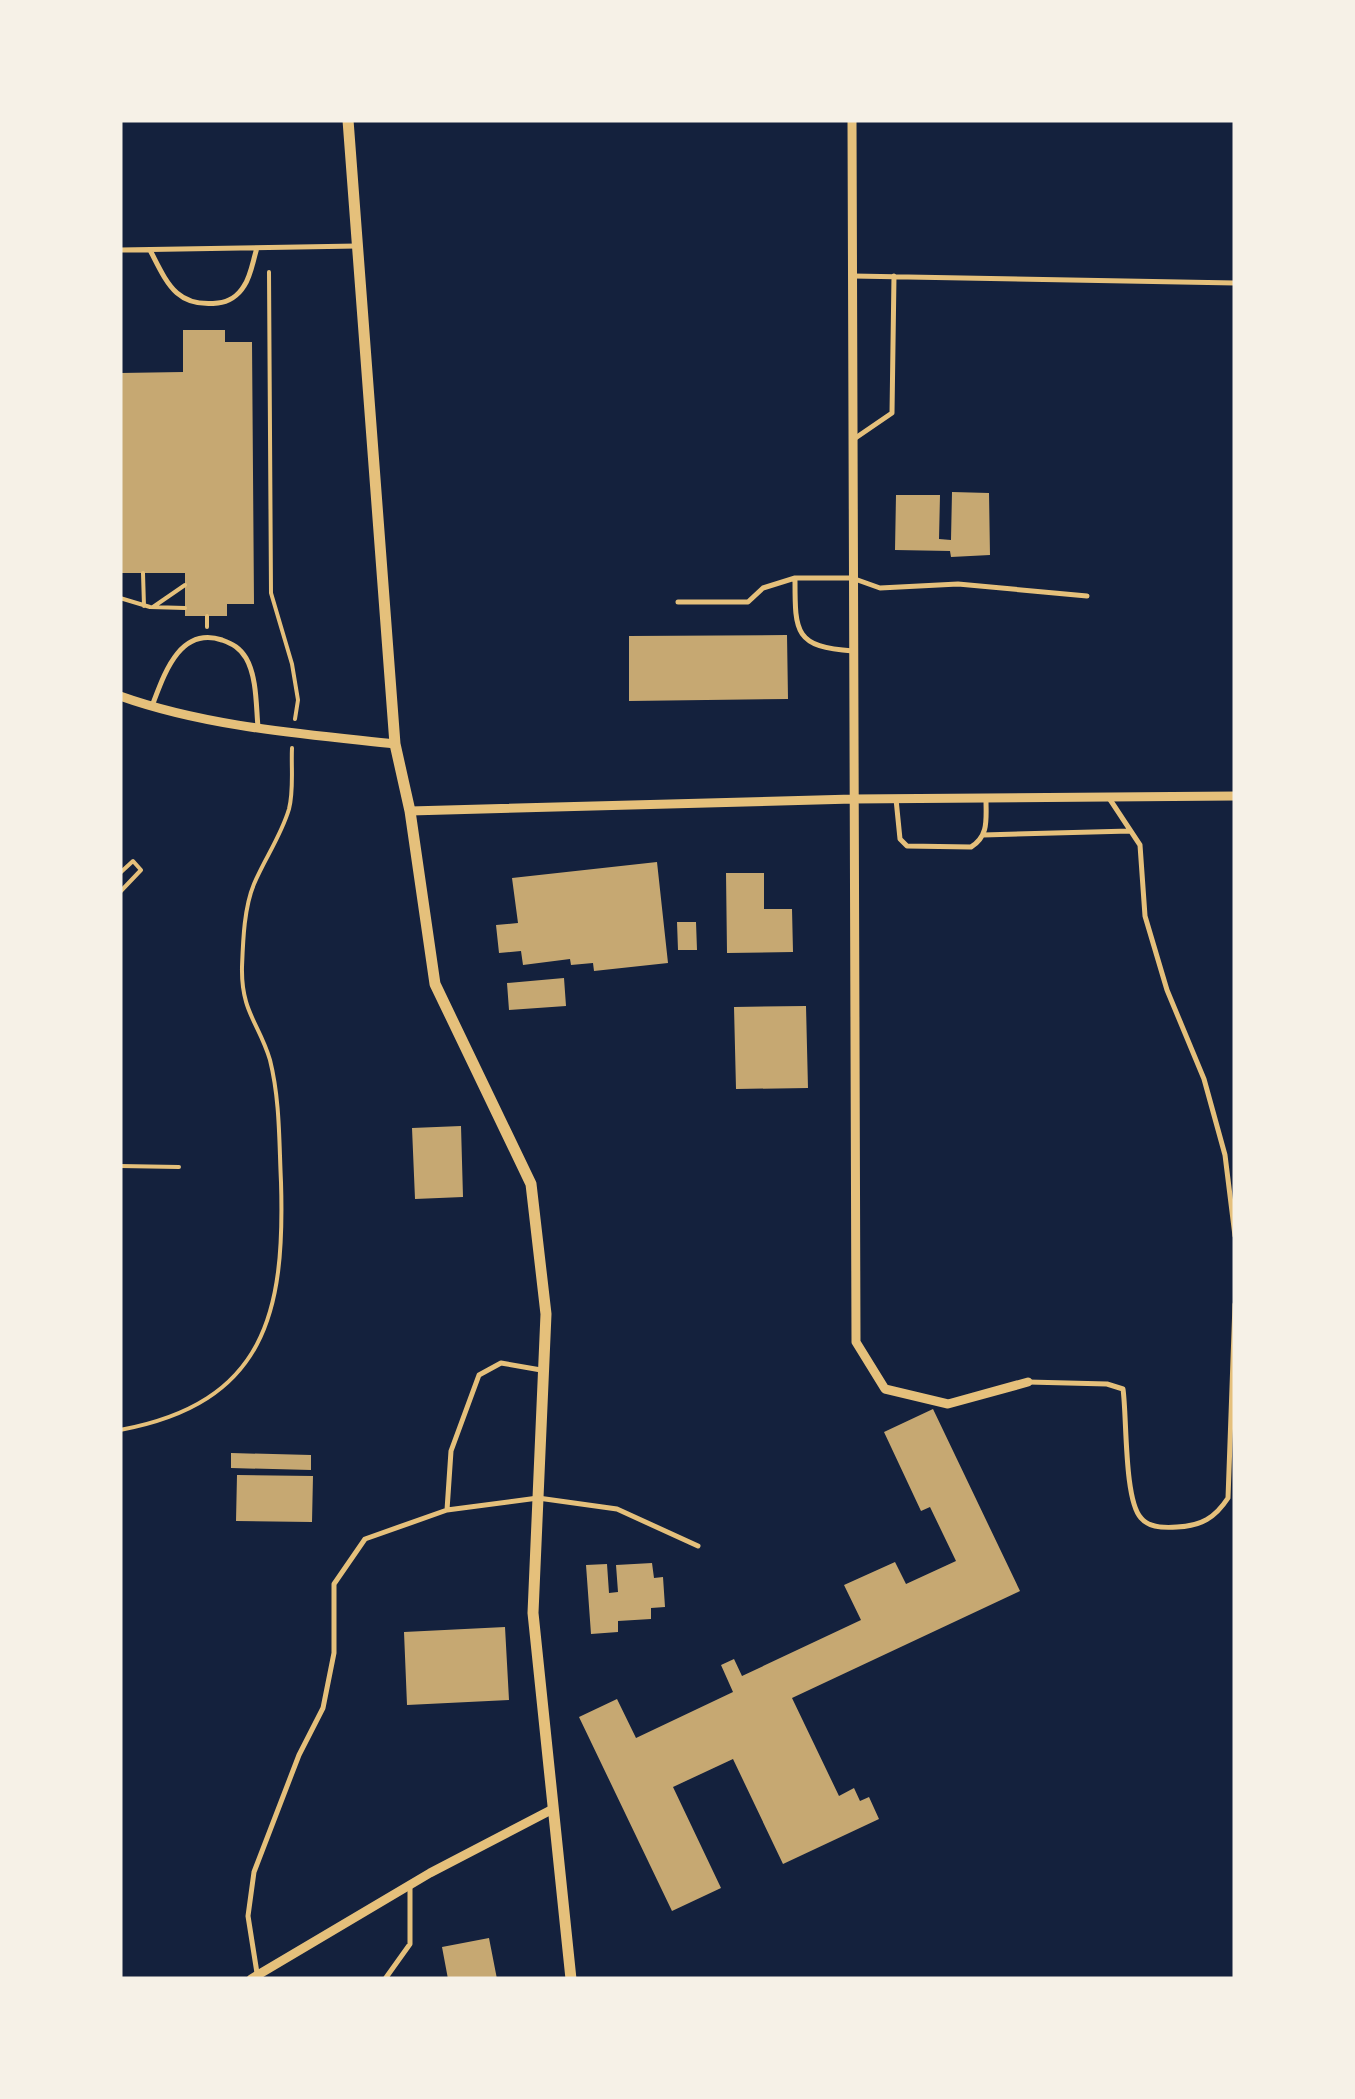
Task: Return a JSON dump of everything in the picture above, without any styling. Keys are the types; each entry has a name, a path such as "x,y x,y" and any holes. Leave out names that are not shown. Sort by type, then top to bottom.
{"street":[{"path":"348,120 395,744 410,811 435,984 531,1184 546,1314 533,1613 572,1979"},
{"path":"852,120 856,1342 885,1390 948,1404 1028,1382"},
{"path":"120,696 151,707 258,727 395,744"},
{"path":"410,811 853,799 1235,796"},
{"path":"254,1977 410,1885 552,1810"}],"lane":[{"path":"120,250 357,246"},
{"path":"150,250 168,286 182,302 201,305 228,302 244,286 257,248"},
{"path":"852,276 1235,283"},
{"path":"853,440 892,412 894,276"},
{"path":"795,578 795,626 816,648 852,651"},
{"path":"678,602 748,602 764,588 795,578 852,578 880,588 958,584 1087,596"},
{"path":"151,707 175,654 191,641 216,638 236,644 248,660 258,727"},
{"path":"983,835 986,798"},
{"path":"1109,798 1140,844 1145,916 1167,990 1204,1079 1225,1155 1235,1236"},
{"path":"896,799 900,839 907,846 970,847 983,835 1132,830"},
{"path":"1028,1382 1107,1384 1122,1389 1132,1504 1142,1520 1158,1527 1203,1523 1218,1514 1228,1498 1235,1304"},
{"path":"447,1510 451,1451 479,1375 501,1363 543,1370"},
{"path":"254,1977 248,1916 254,1872 299,1755 323,1708 334,1653 334,1584 365,1539 447,1510 538,1498 617,1509 698,1546"},
{"path":"385,1979 410,1944 410,1885"}],"path":[{"path":"120,1430 186,1412 215,1393 264,1333 278,1296 283,1255 278,1107 269,1058 246,1012 242,971 253,887 279,839 291,804 292,732 298,700 271,592 269,272"},
{"path":"143,573 144,606"},
{"path":"154,607 185,585"},
{"path":"120,598 144,606 185,608"},
{"path":"120,874 132,861 141,870 120,892"},
{"path":"120,1166 179,1167"}],"building":[{"path":"183,330 225,330 225,342 252,342 254,604 227,604 227,616 185,616 185,573 120,573 120,373 183,372"},
{"path":"952,492 989,493 990,555 951,557 950,551 895,550 896,495 940,495 939,539 951,540"},
{"path":"787,635 788,699 629,701 629,636"},
{"path":"657,862 668,963 594,971 593,963 571,965 570,959 523,965 521,951 499,953 496,925 518,923 512,878"},
{"path":"726,873 764,873 764,909 792,909 793,952 727,953"},
{"path":"677,922 696,922 697,950 678,950"},
{"path":"564,978 566,1006 509,1010 507,983"},
{"path":"806,1006 808,1088 736,1089 734,1007"},
{"path":"461,1126 463,1197 415,1199 412,1128"},
{"path":"933,1409 1020,1591 792,1698 839,1796 854,1788 860,1801 869,1797 879,1819 783,1864 733,1759 673,1787 721,1888 672,1911 579,1717 617,1699 636,1738 733,1692 721,1665 734,1659 742,1676 861,1620 844,1585 895,1562 906,1584 956,1561 930,1507 921,1511 884,1432"},
{"path":"231,1453 311,1455 311,1470 231,1468"},
{"path":"237,1475 313,1476 312,1522 236,1521"},
{"path":"652,1563 654,1578 663,1577 665,1607 651,1608 651,1619 618,1621 618,1632 591,1634 586,1565 607,1564 609,1593 618,1592 616,1565"},
{"path":"505,1627 509,1700 407,1705 404,1632"},
{"path":"489,1938 497,1979 448,1979 442,1947"}]}
